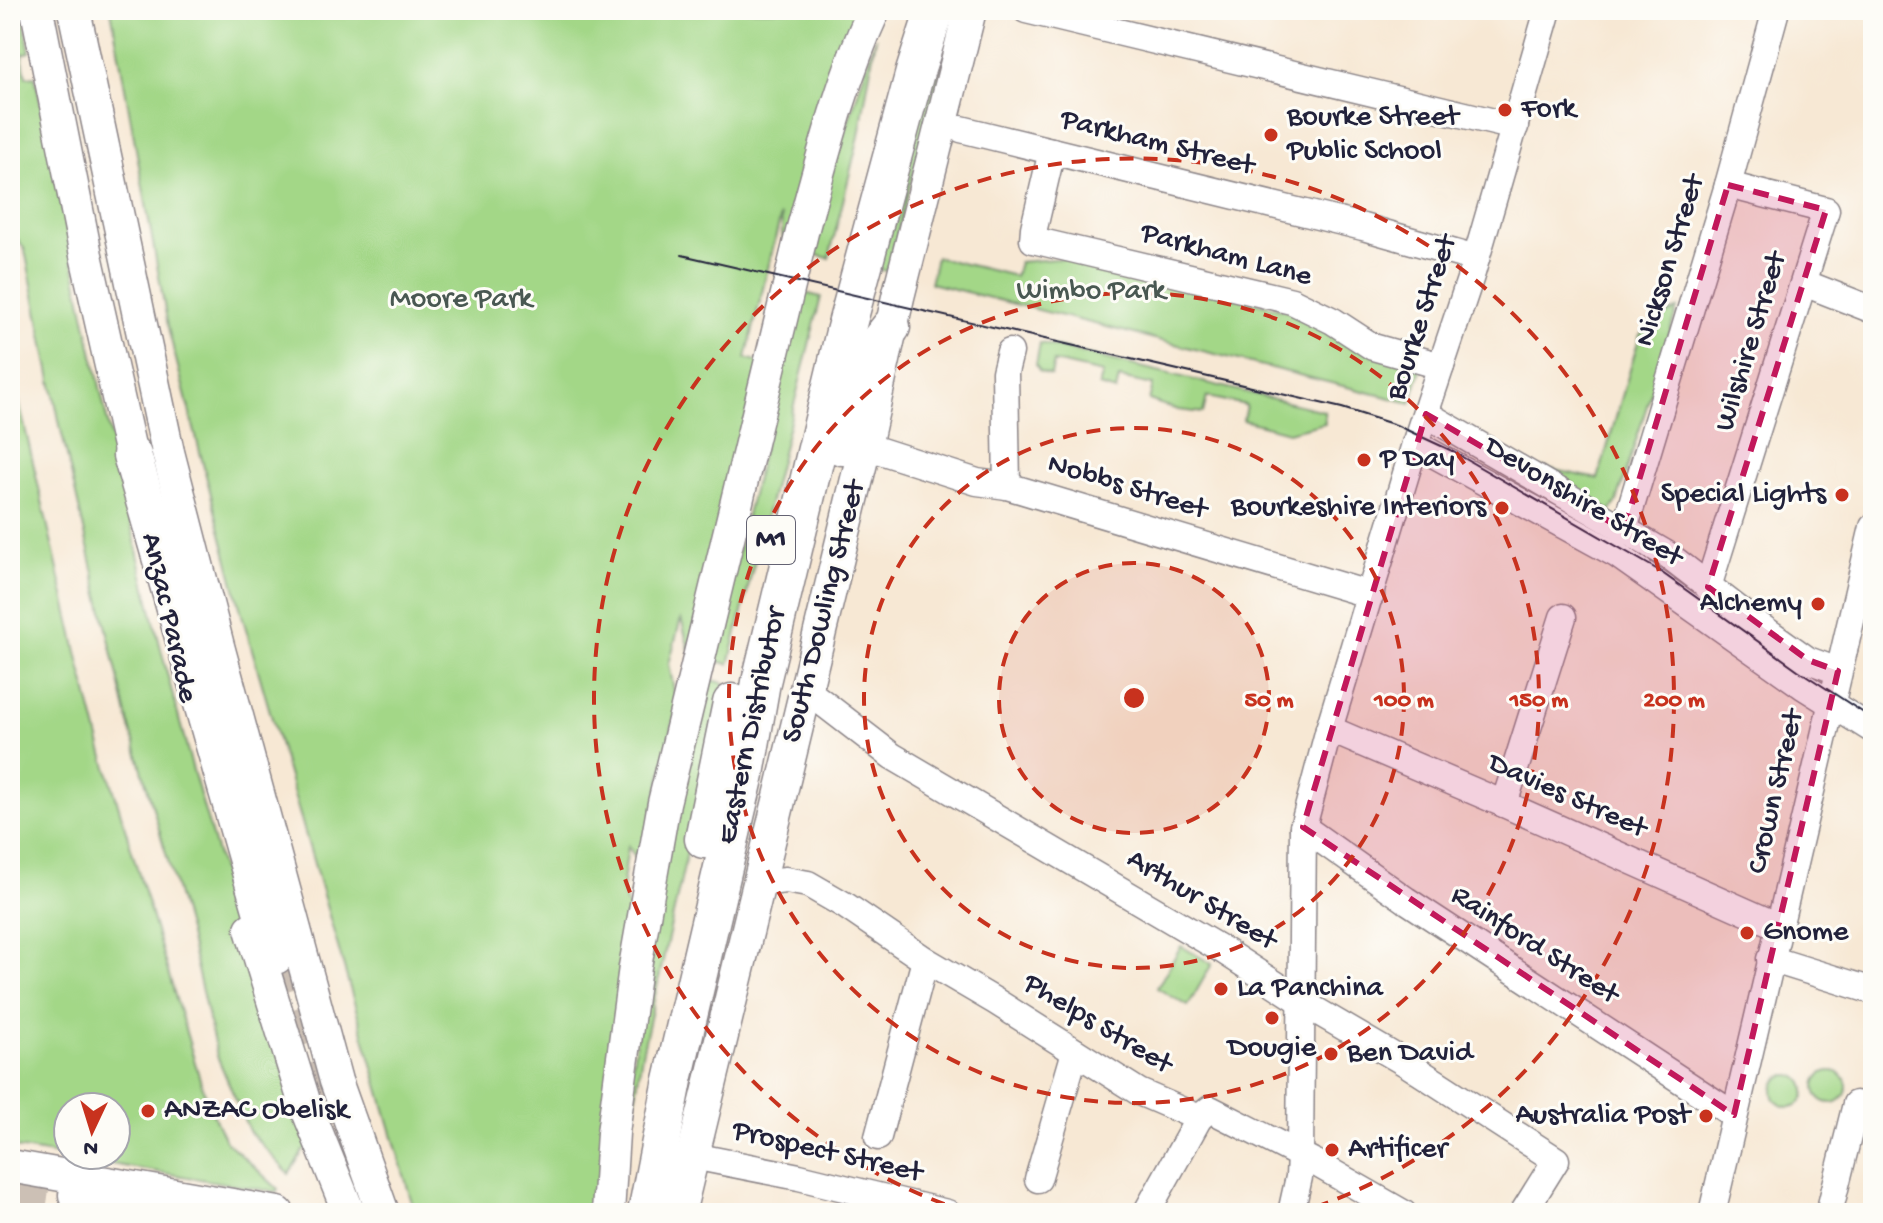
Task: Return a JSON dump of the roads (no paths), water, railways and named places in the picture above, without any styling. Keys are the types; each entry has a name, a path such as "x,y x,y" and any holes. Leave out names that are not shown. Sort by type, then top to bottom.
{"highway":[{"name":"Eastern Distributor","path":"654,1076 745,641 884,97 910,10"},
{"name":"Eastern Distributor","path":"647,1213 673,1080 745,774 761,682 845,332 915,72 935,10"},
{"name":"M1","path":"745,774 778,691 844,440 872,351 891,327"},
{"path":"132,455 275,955"}],"main road":[{"name":"Anzac Parade","path":"37,10 86,255 169,634 215,809 304,1101 349,1213"},
{"name":"Anzac Parade","path":"74,10 144,345 214,631 336,1081 383,1213"},
{"path":"608,1213 613,1133 635,967 664,803 807,214 825,147 874,10"},
{"name":"South Dowling Street","path":"679,1213 970,10"},
{"path":"10,1166 278,1213"},
{"path":"10,1180 107,1204 129,1213"}],"street":[{"path":"1026,10 1515,127"},
{"name":"Bourke Street","path":"1291,1213 1300,1155 1303,827 1329,729 1415,444 1476,259 1548,10"},
{"name":"Nickson Street","path":"1624,530 1728,185 1776,10"},
{"name":"Parkham Street","path":"961,129 1363,227 1476,259"},
{"name":"Parkham Lane","path":"1052,151 1033,240 1292,301 1333,321 1373,347 1441,366"},
{"name":"Wilshire Street","path":"1708,587 1826,210 1728,185"},
{"path":"1804,283 1873,310"},
{"path":"1007,486 1005,372 1010,352"},
{"name":"Devonshire Street","path":"1426,414 1668,555 1808,660 1838,671"},
{"name":"Devonshire Street","path":"1415,444 1616,554 1873,730"},
{"name":"Nobbs Street","path":"865,446 977,482 1007,486 1371,595"},
{"name":"Crown Street","path":"1712,1213 1873,527"},
{"path":"1504,804 1563,617"},
{"name":"Arthur Street","path":"814,696 892,756 1211,943 1556,1160 1523,1213"},
{"name":"Davies Street","path":"1329,729 1778,926"},
{"name":"Rainford Street","path":"1303,827 1406,900 1734,1115"},
{"name":"Phelps Street","path":"759,883 786,880 808,884 1139,1092 1199,1118 1210,1109 1403,1213"},
{"path":"1770,959 1873,991"},
{"path":"878,1137 925,960"},
{"path":"1038,1179 1075,1052"},
{"path":"1829,1213 1864,1106"},
{"path":"1146,1213 1199,1118"},
{"name":"Prospect Street","path":"693,1156 799,1177 945,1213"}],"tunnel":[{"path":"275,955 330,1102"},
{"path":"10,1194 113,1209"}],"tram line":[{"path":"682,255 1342,408 1396,425 1450,450 1658,570 1798,670 1873,719"}],"place":[{"name":"Fork","path":"1505,110"},
{"name":"Bourke Street Public School","path":"1271,135"},
{"name":"P Day","path":"1364,460"},
{"name":"Special Lights","path":"1842,495"},
{"name":"Bourkeshire Interiors","path":"1502,508"},
{"name":"Alchemy","path":"1818,604"},
{"name":"Gnome","path":"1747,933"},
{"name":"La Panchina","path":"1221,989"},
{"name":"Dougie","path":"1272,1018"},
{"name":"Ben David","path":"1331,1054"},
{"name":"ANZAC Obelisk","path":"148,1111"},
{"name":"Australia Post","path":"1706,1116"},
{"name":"Artificer","path":"1332,1150"}],"park label":[{"name":"Wimbo Park","path":"1091,292"},
{"name":"Moore Park","path":"461,300"}]}
